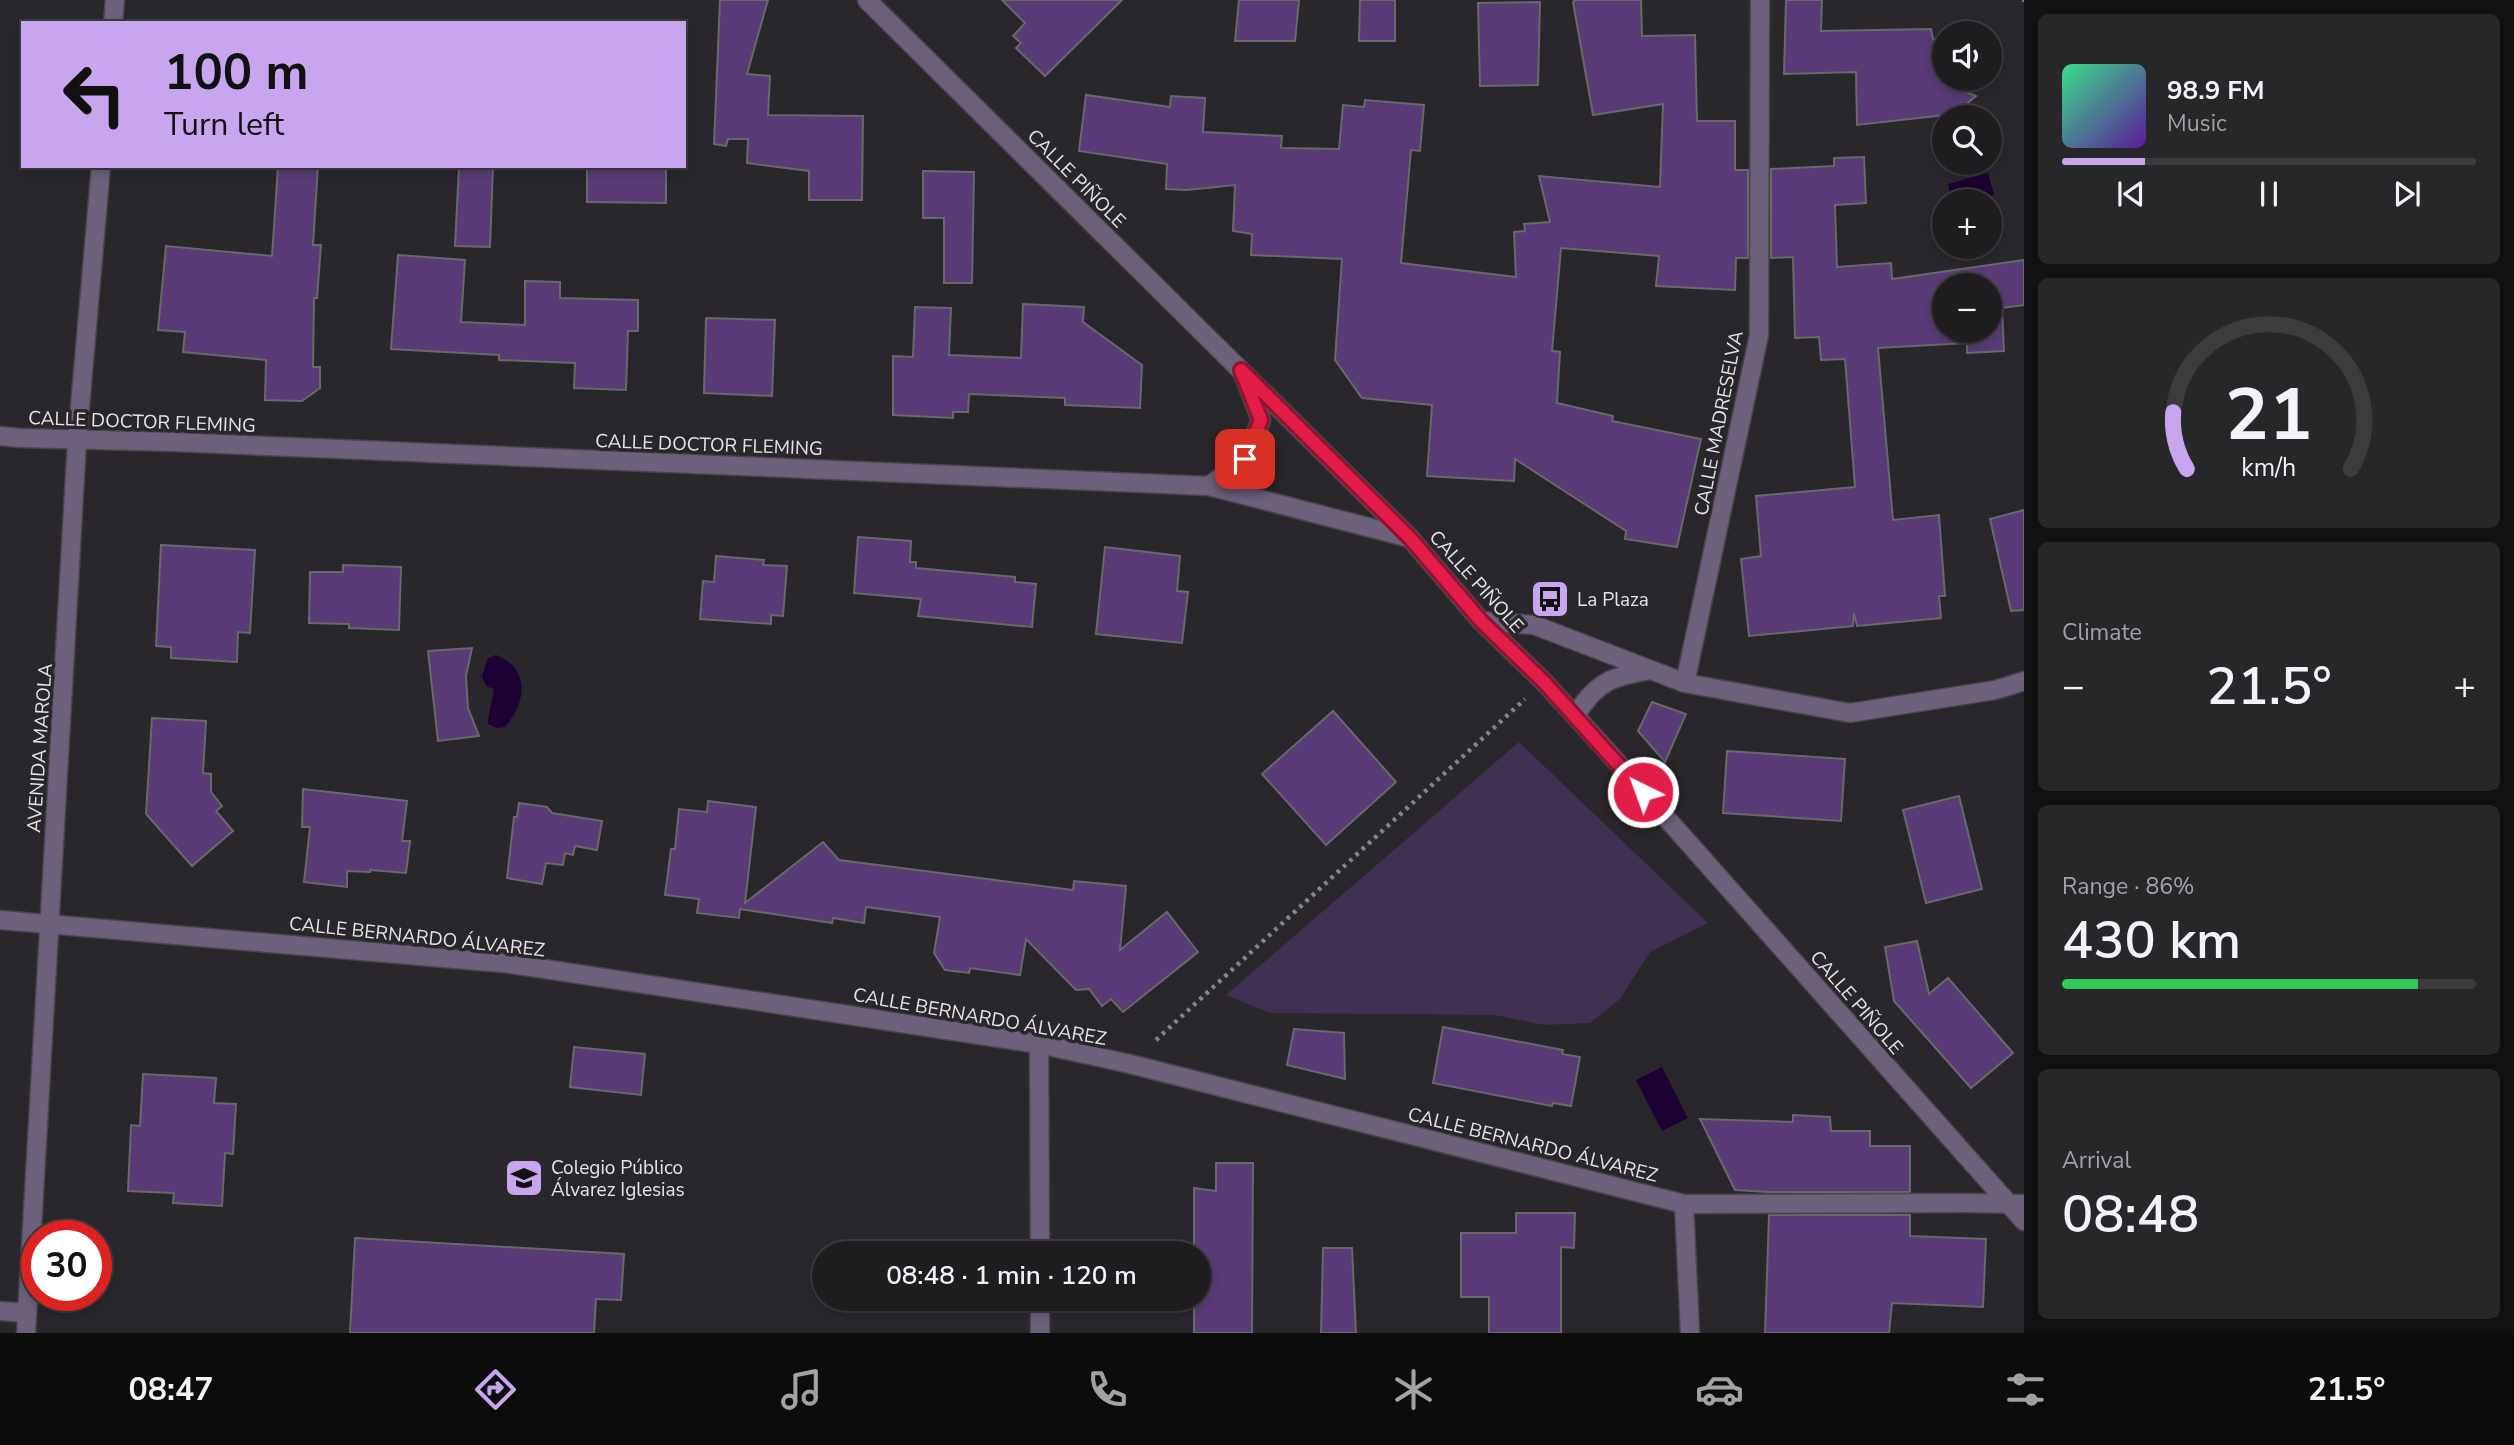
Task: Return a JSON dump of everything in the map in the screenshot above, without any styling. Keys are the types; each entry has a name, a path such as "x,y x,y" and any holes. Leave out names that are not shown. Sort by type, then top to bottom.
{"street":[{"path":"113,21 115,0"},
{"name":"CALLE PIÑOLE","path":"867,0 1410,538 1481,621 1544,682 2017,1205 2024,1221"},
{"name":"CALLE MADRESELVA","path":"1685,683 1759,335 1760,0"},
{"name":"AVENIDA MAROLA","path":"26,1333 77,441 101,168"},
{"path":"1209,486 1245,459 1261,420 1241,370"},
{"name":"CALLE DOCTOR FLEMING","path":"0,436 1209,486 1410,538"},
{"path":"1481,621 1534,625 1685,683 1850,713 1995,691 2024,681"},
{"path":"1575,716 1588,695 1606,681 1625,674 1655,670"},
{"name":"CALLE BERNARDO ÁLVAREZ","path":"0,920 512,964 1039,1044 1684,1204 2017,1205"},
{"path":"1039,1044 1040,1241"},
{"path":"1684,1204 1690,1333"},
{"path":"0,1311 27,1313"},
{"path":"1040,1311 1040,1333"}],"path":[{"path":"1129,1065 1544,682"}],"shaded area":[{"path":"1989,175 1992,189 1949,189 1948,184"},
{"path":"496,655 515,669 522,687 521,697 512,718 505,727 497,728 488,724 494,689 486,686 482,676 488,658"},
{"path":"1519,742 1708,923 1650,952 1620,999 1590,1023 1544,1025 1495,1015 1270,1013 1226,995"},
{"path":"1662,1067 1688,1118 1662,1131 1636,1080"}],"building":[{"path":"720,0 768,0 747,74 770,76 768,115 863,116 862,200 809,200 809,171 747,163 748,139 728,139 726,146 714,144"},
{"path":"1002,0 1122,0 1045,76 1016,48 1021,43 1013,36 1025,23"},
{"path":"1239,0 1299,0 1295,41 1235,41"},
{"path":"1360,0 1395,0 1395,41 1359,41"},
{"path":"1641,0 1642,36 1695,35 1697,121 1735,121 1735,170 1748,170 1748,258 1736,258 1735,290 1656,286 1659,256 1561,248 1552,351 1560,352 1557,403 1613,416 1612,421 1701,439 1677,547 1625,539 1626,531 1515,459 1514,481 1427,476 1432,405 1362,398 1335,360 1342,259 1251,255 1252,234 1233,231 1235,185 1187,190 1166,189 1167,164 1079,151 1086,95 1170,107 1171,96 1205,98 1203,132 1282,136 1281,148 1339,149 1343,105 1364,107 1365,100 1424,105 1420,151 1411,150 1401,263 1516,277 1514,232 1525,231 1524,224 1550,222 1539,176 1660,187 1663,104 1593,115 1573,2"},
{"path":"1786,0 1822,0 1821,31 1931,29 1932,91 1964,91 1976,96 1965,105 1932,105 1932,116 1857,125 1856,72 1784,74"},
{"path":"1540,2 1538,85 1480,86 1478,3"},
{"path":"1864,157 1866,203 1835,205 1837,267 1891,263 1892,279 1932,273 1932,343 1967,343 1878,348 1893,520 1939,515 1945,596 1939,596 1941,618 1857,626 1854,613 1853,626 1749,636 1741,559 1761,556 1756,496 1855,487 1845,359 1821,360 1819,337 1795,338 1793,257 1771,258 1771,169 1834,166 1834,158"},
{"path":"278,168 318,168 313,245 321,245 317,298 314,298 313,367 320,367 320,388 302,401 265,400 266,360 183,352 185,332 158,330 166,246 272,256"},
{"path":"459,168 493,168 490,247 455,246"},
{"path":"587,168 666,168 666,203 587,202"},
{"path":"923,171 974,172 972,283 944,283 944,218 923,218"},
{"path":"398,255 465,260 461,322 525,325 525,281 560,282 560,298 638,300 638,331 628,331 626,390 574,388 575,363 499,360 499,355 391,349"},
{"path":"2024,260 2024,305 2002,308 2002,273 1934,273"},
{"path":"1023,304 1084,307 1083,322 1142,365 1140,408 1065,405 1065,398 969,394 968,412 953,412 953,418 893,415 893,356 913,357 915,307 951,308 949,355 1021,358"},
{"path":"2002,308 2004,351 1967,353 1967,343 2002,343"},
{"path":"706,318 775,320 772,396 704,393"},
{"path":"2024,510 2024,610 2011,611 1990,519"},
{"path":"858,537 911,541 910,562 916,562 916,568 1015,577 1015,582 1036,584 1032,627 918,616 921,599 854,593"},
{"path":"161,545 255,550 250,633 238,632 237,662 171,658 171,647 156,646"},
{"path":"1105,547 1180,556 1177,591 1188,592 1182,643 1096,634"},
{"path":"716,556 764,560 763,565 787,566 783,616 771,615 771,624 700,619 703,581 714,582"},
{"path":"343,565 401,567 399,630 349,628 349,624 309,623 310,572 343,572"},
{"path":"472,648 466,676 468,708 479,736 438,741 428,651"},
{"path":"1652,702 1686,714 1665,762 1638,731"},
{"path":"1333,711 1396,782 1326,845 1262,774"},
{"path":"152,718 206,721 203,773 211,774 211,792 222,806 216,811 233,831 192,866 146,814"},
{"path":"1727,751 1845,759 1841,821 1723,813"},
{"path":"303,789 407,801 402,841 410,841 406,873 347,871 347,887 304,882 310,827 302,827"},
{"path":"1959,796 1982,889 1926,903 1903,810"},
{"path":"708,801 756,807 745,903 823,842 839,860 1073,890 1074,881 1126,886 1120,950 1167,912 1198,952 1123,1012 1111,999 1102,1006 1089,989 1076,990 1026,939 1020,975 970,968 969,973 945,970 934,953 940,917 866,907 864,923 833,918 832,923 740,909 739,918 697,913 699,899 665,895 671,849 675,849 679,809 707,812"},
{"path":"519,803 547,807 552,813 602,821 597,850 575,846 573,855 565,853 563,865 546,863 542,884 507,878 514,817 517,817"},
{"path":"1917,941 1929,994 1948,978 2013,1053 1971,1088 1894,1001 1885,947"},
{"path":"1443,1027 1563,1050 1562,1054 1580,1057 1571,1106 1553,1103 1552,1106 1433,1083"},
{"path":"1294,1029 1344,1033 1345,1079 1287,1065"},
{"path":"574,1047 645,1054 641,1095 570,1087"},
{"path":"143,1074 216,1078 214,1103 236,1104 233,1154 225,1153 222,1206 173,1203 174,1193 128,1191 131,1125 140,1126"},
{"path":"1793,1115 1830,1117 1831,1131 1870,1131 1870,1146 1910,1146 1910,1192 1735,1190 1700,1119 1793,1122"},
{"path":"1216,1163 1253,1163 1252,1333 1194,1333 1194,1311 1211,1311 1211,1241 1194,1241 1194,1188 1216,1191"},
{"path":"1516,1213 1575,1213 1574,1248 1561,1247 1561,1333 1489,1333 1489,1297 1461,1297 1461,1233 1516,1233"},
{"path":"1769,1215 1910,1215 1910,1236 1986,1239 1983,1307 1892,1303 1889,1333 1765,1333"},
{"path":"355,1238 624,1254 621,1300 596,1299 594,1333 350,1333"},
{"path":"1323,1248 1352,1248 1356,1333 1321,1333"}],"place":[{"name":"La Plaza","path":"1550,599"},
{"name":"Colegio Público Álvarez Iglesias","path":"524,1178"}],"route":[{"path":"1245,459 1261,420 1241,370 1410,538 1481,621 1544,682 1643,792"}]}
